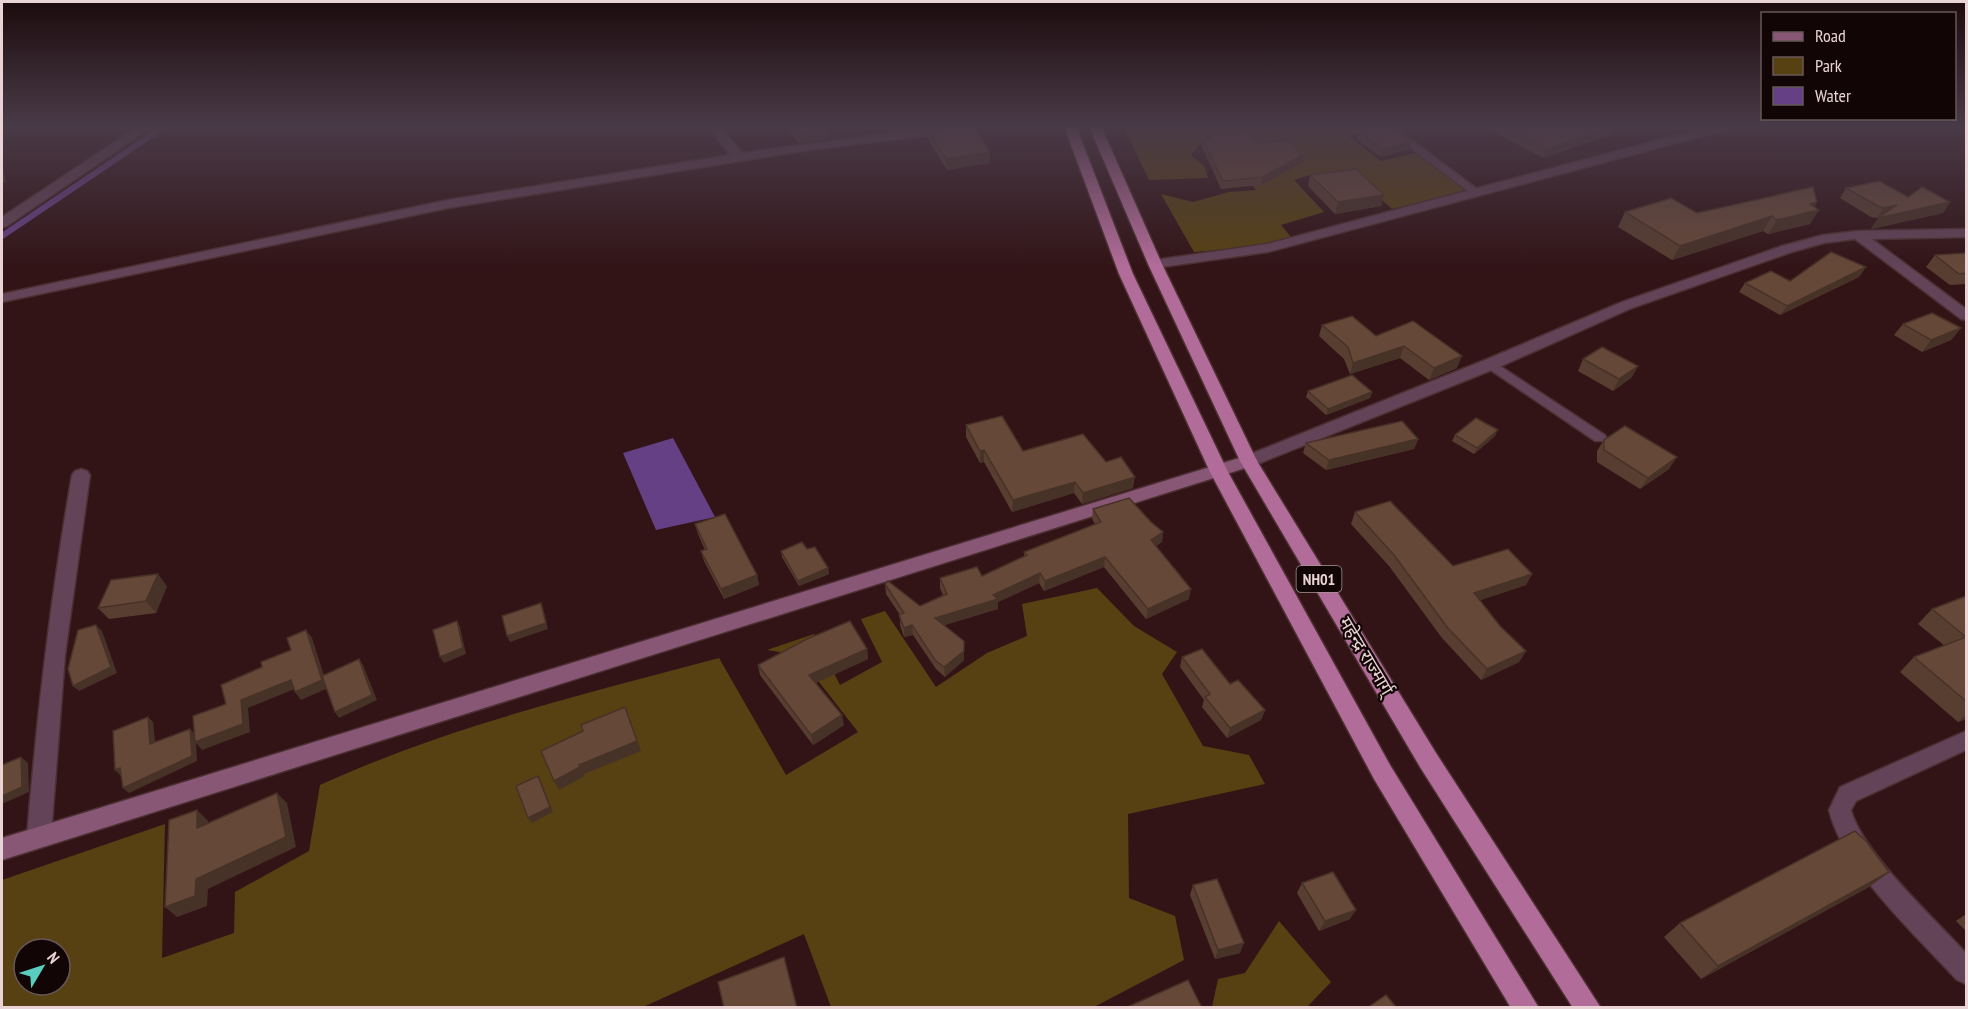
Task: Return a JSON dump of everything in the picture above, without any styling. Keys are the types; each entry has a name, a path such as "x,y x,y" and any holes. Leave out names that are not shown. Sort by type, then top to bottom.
{"highway":[{"name":"NH01","path":"1088,173 1126,274 1219,472 1382,772 1526,1008"},
{"name":"महेन्द्र राज्मार्ग्","path":"1115,173 1155,264 1249,461 1428,760 1588,1008"}],"main road":[{"path":"2,849 1249,461"}],"street":[{"path":"2,222 76,173"},
{"path":"2,298 448,204 644,173"},
{"path":"1155,264 1268,248 1547,173"},
{"path":"1249,461 1491,364 1627,305 1823,239 1858,235 1966,233"},
{"path":"1858,235 1966,316"},
{"path":"39,836 49,696 65,566 81,475"},
{"path":"1966,740 1848,794 1840,810 1843,827 1873,867 1966,970"}],"lane":[{"path":"1450,173 1476,192"},
{"path":"1491,364 1599,438"}],"green space":[{"path":"1146,173 1207,173 1208,178 1149,180"},
{"path":"1243,173 1442,173 1466,191 1392,209 1356,176 1331,179 1313,174 1294,180 1324,212 1281,225 1291,237 1255,247 1194,252 1161,194 1193,202 1229,192 1256,190"},
{"path":"1097,588 1134,626 1177,652 1162,674 1203,746 1249,755 1265,784 1128,814 1129,898 1175,916 1184,960 1094,1007 831,1007 804,934 643,1007 2,1007 2,880 165,824 162,958 234,933 235,892 309,851 320,785 368,764 516,713 719,658 786,775 858,732 798,655 767,650 814,634 840,685 882,662 861,619 885,611 936,687 987,653 1027,636 1022,604"},
{"path":"1279,921 1331,982 1307,1007 1212,1007 1218,979 1245,973"}],"water":[{"path":"673,438 715,517 656,530 623,453"}],"building":[{"path":"1219,173 1270,173 1263,177 1223,181"},
{"path":"1360,173 1384,195 1338,202 1310,175"},
{"path":"1879,181 1908,197 1922,187 1950,202 1878,218 1897,205 1883,208 1846,188"},
{"path":"1813,187 1817,202 1810,204 1819,210 1777,220 1772,216 1680,246 1625,212 1671,198 1697,213"},
{"path":"1831,252 1866,267 1787,306 1745,283 1771,271 1790,281"},
{"path":"1966,253 1966,273 1959,274 1935,255"},
{"path":"1932,313 1961,328 1931,340 1903,324"},
{"path":"1352,316 1376,336 1413,321 1462,356 1434,368 1404,346 1353,363 1348,347 1322,325"},
{"path":"1602,347 1638,366 1619,379 1583,359"},
{"path":"1352,375 1372,392 1328,409 1308,391"},
{"path":"1002,416 1023,451 1083,434 1106,462 1121,457 1135,477 1083,493 1075,482 1013,500 984,450 980,451 966,425"},
{"path":"1476,418 1498,430 1477,448 1455,435"},
{"path":"1402,421 1418,439 1329,460 1306,443"},
{"path":"1625,426 1677,457 1648,478 1604,450 1604,440"},
{"path":"1129,498 1163,532 1151,540 1191,589 1148,609 1105,557 1045,581 1040,573 993,595 998,599 935,618 964,641 964,651 944,667 935,660 912,625 904,628 899,615 904,613 885,584 888,581 920,606 947,594 940,578 977,567 982,576 1027,555 1024,552 1101,522 1093,509"},
{"path":"1390,501 1453,566 1508,549 1532,574 1474,593 1500,626 1526,651 1487,669 1447,627 1394,555 1355,512"},
{"path":"725,514 757,575 721,589 701,551 707,549 695,524"},
{"path":"802,542 807,549 815,547 828,568 798,581 781,551"},
{"path":"158,574 146,601 98,608 111,580"},
{"path":"1966,596 1966,637 1932,609"},
{"path":"541,603 546,623 507,636 502,616"},
{"path":"457,621 463,648 440,657 433,630"},
{"path":"850,621 867,649 809,675 842,715 811,735 758,665 807,639"},
{"path":"96,625 111,667 73,686 68,669 78,630"},
{"path":"306,630 322,680 295,692 291,680 241,700 243,724 195,742 193,716 226,704 221,685 262,667 261,662 291,650 287,638"},
{"path":"1966,637 1966,701 1914,657"},
{"path":"1202,649 1230,684 1238,680 1265,710 1230,728 1205,697 1210,694 1182,657"},
{"path":"359,659 372,695 335,712 322,676"},
{"path":"625,707 637,741 579,765 580,767 554,781 541,751 583,731 581,725"},
{"path":"148,717 150,744 190,729 192,756 123,788 120,768 115,770 113,731"},
{"path":"21,757 22,787 2,796 2,765"},
{"path":"538,776 550,807 528,818 516,786"},
{"path":"277,793 286,837 196,879 195,896 165,907 169,820 197,810 197,828"},
{"path":"1855,831 1866,841 1889,872 1718,966 1680,923"},
{"path":"1333,872 1356,910 1325,921 1302,883"},
{"path":"1217,879 1244,943 1218,950 1193,885"},
{"path":"784,957 797,1008 724,1008 718,982"},
{"path":"1188,980 1202,1008 1125,1008"},
{"path":"1386,995 1397,1008 1367,1008"}],"waterway":[{"path":"2,236 95,173"}]}
